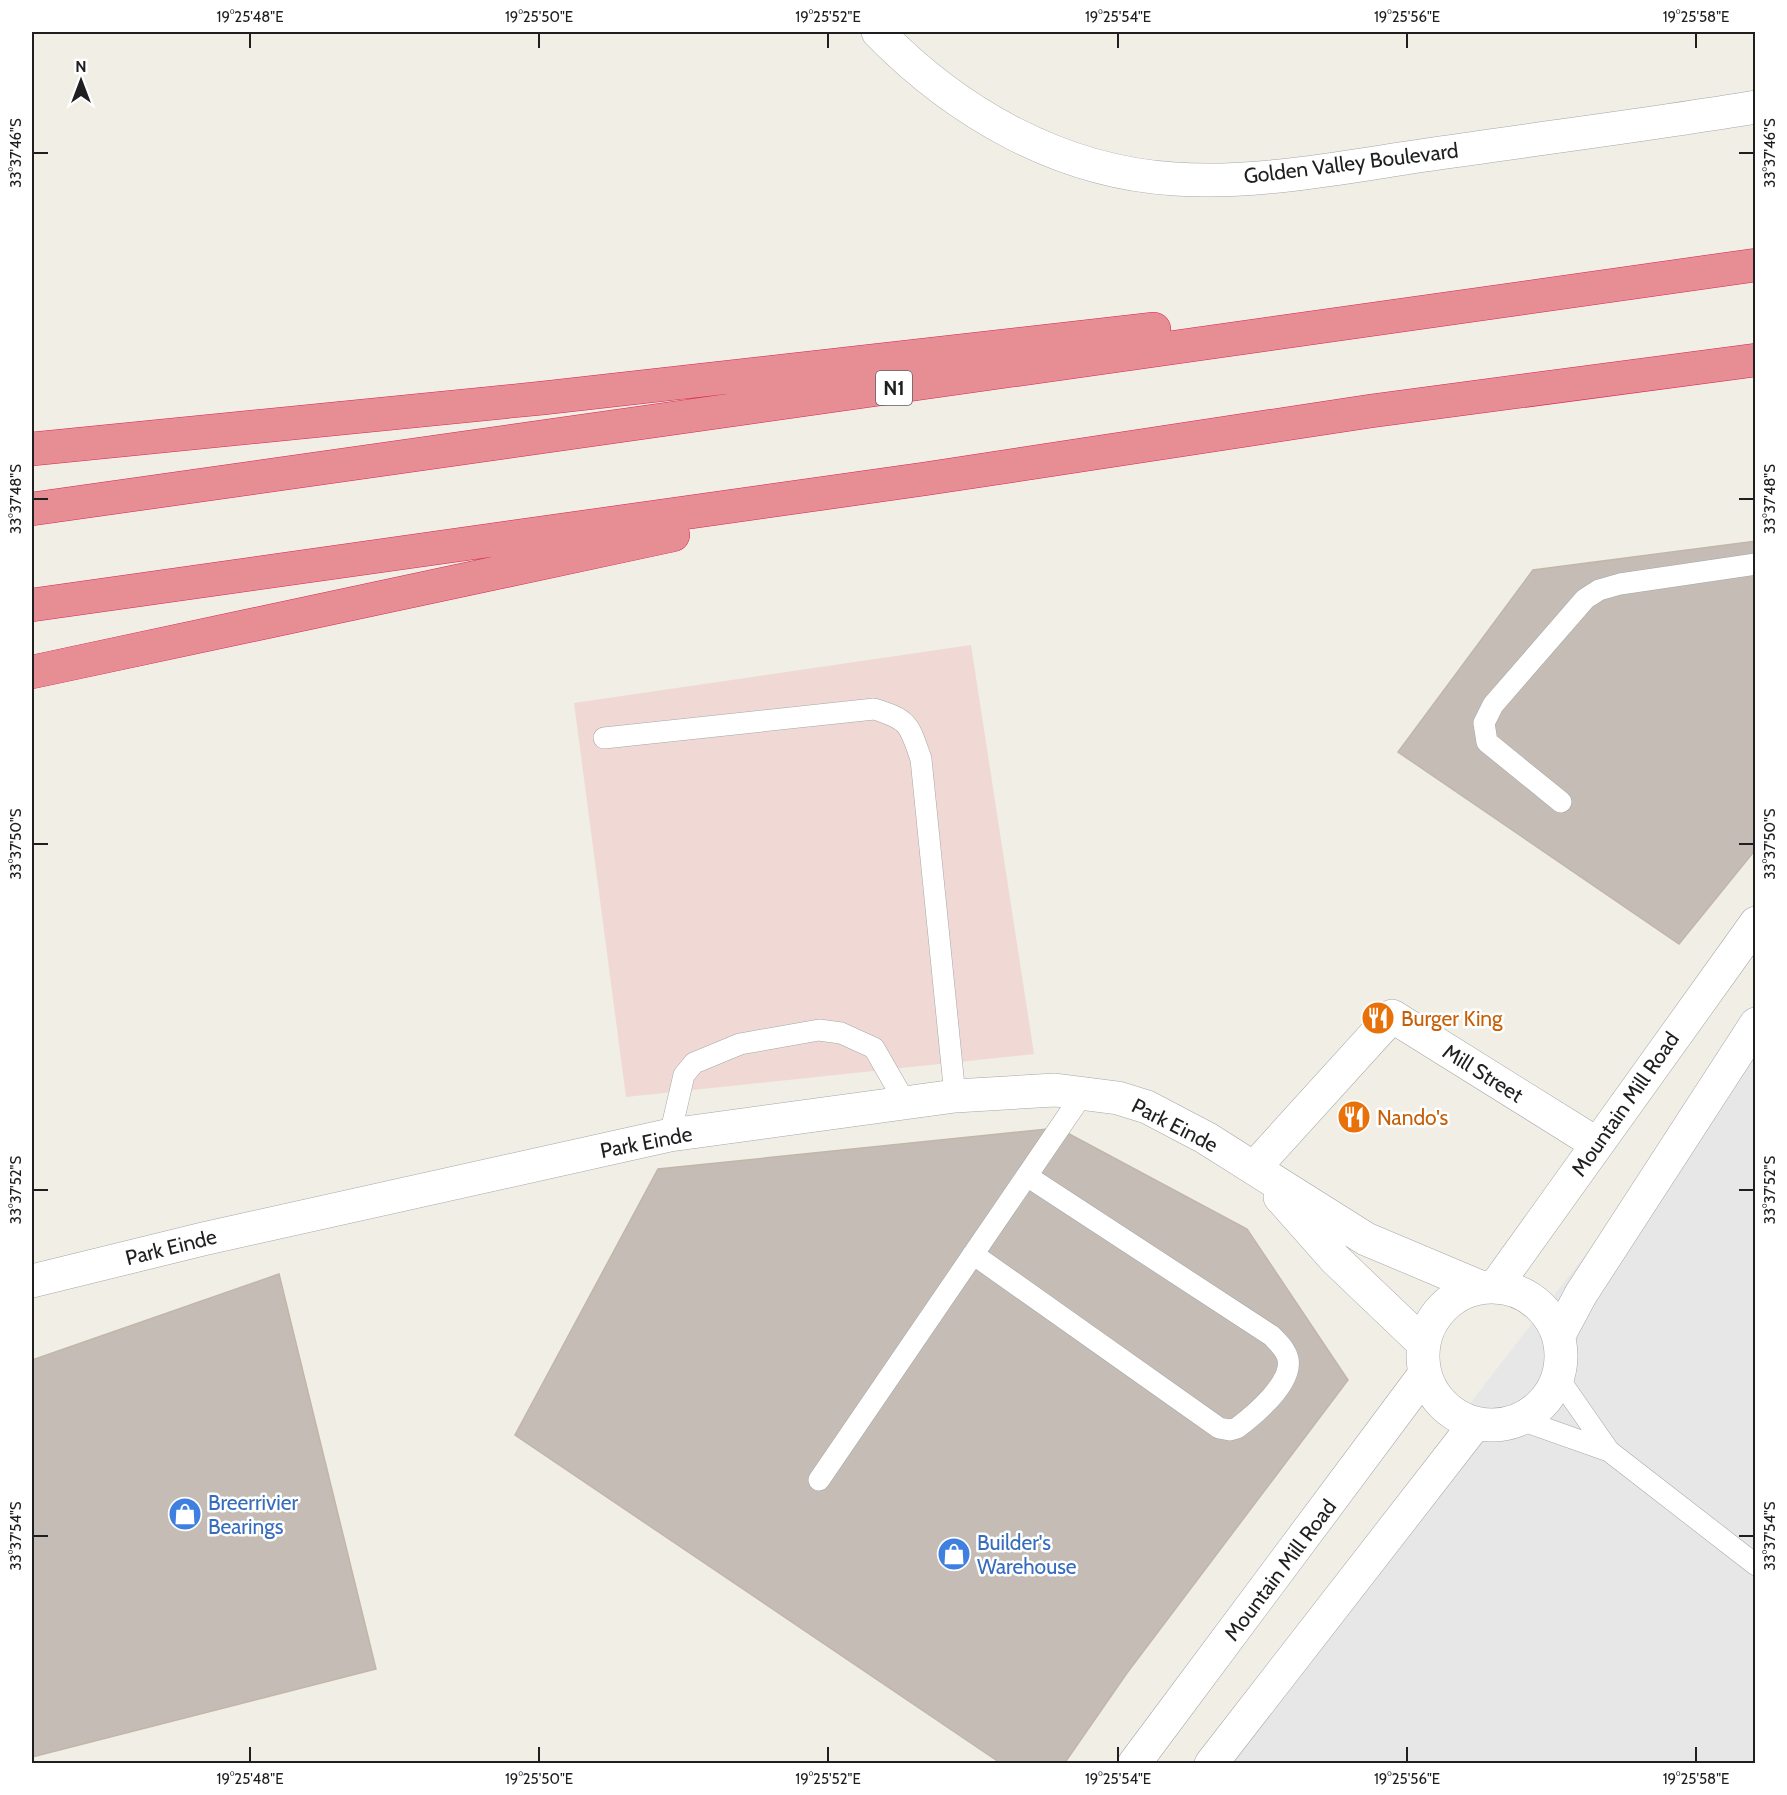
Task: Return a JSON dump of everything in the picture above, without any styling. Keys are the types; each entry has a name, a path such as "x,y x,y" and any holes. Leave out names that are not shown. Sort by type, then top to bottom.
{"highway":[{"path":"32,449 626,389 1123,333 1755,255"},
{"name":"N1","path":"32,509 1755,265"},
{"path":"32,605 924,479 1371,411 1755,360"},
{"path":"32,672 924,479"}],"street":[{"name":"Golden Valley Boulevard","path":"878,32 931,82 983,119 1031,143 1109,170 1175,179 1271,177 1755,107"},
{"name":"Mountain Mill Road","path":"1487,1287 1597,1144 1755,923"},
{"name":"Mill Street","path":"1254,1168 1392,1016 1597,1144"},
{"path":"1559,1335 1581,1294 1755,1024"},
{"name":"Park Einde","path":"32,1281 203,1239 670,1135 955,1096 1055,1090 1118,1098 1147,1107 1254,1168 1366,1239 1487,1287"},
{"name":"Park Einde","path":"1254,1168 1424,1359"},
{"path":"1487,1287 1516,1290 1535,1301 1549,1316 1559,1335 1562,1356 1559,1379 1550,1395 1537,1409 1521,1420 1498,1425 1475,1424 1457,1417 1442,1405 1431,1390 1424,1359 1430,1323 1443,1306 1460,1294 1487,1287"},
{"name":"Mountain Mill Road","path":"1134,1764 1424,1359"},
{"path":"1211,1764 1475,1424"}],"lane":[{"path":"1561,802 1487,742 1484,723 1493,705 1585,599 1599,590 1755,564"},
{"path":"604,738 874,709 900,716 911,729 921,759 955,1096"},
{"path":"670,1135 684,1075 694,1063 740,1044 819,1030 841,1033 874,1048 905,1102"},
{"path":"819,1480 1084,1092"},
{"path":"973,1254 1219,1428 1230,1430 1237,1428 1277,1390 1284,1380 1288,1359 1282,1346 1272,1336 1027,1176"},
{"path":"1559,1379 1609,1451 1755,1565"},
{"path":"1521,1420 1609,1451"}],"shaded area":[{"path":"971,645 1034,1054 626,1097 574,703"},
{"path":"1755,1037 1755,1763 1214,1764 1436,1447"}],"building":[{"path":"1756,541 1756,849 1679,944 1398,752 1533,570"},
{"name":"Builder's Warehouse","path":"1058,1128 1247,1229 1348,1380 1127,1673 1064,1764 1002,1764 515,1435 658,1169"},
{"name":"Breerrivier Bearings","path":"279,1274 376,1669 32,1757 32,1360"}],"place":[{"name":"Burger King","path":"1378,1018"},
{"name":"Nando's","path":"1354,1117"},
{"name":"Breerrivier Bearings","path":"185,1514"},
{"name":"Builder's Warehouse","path":"954,1554"}]}
